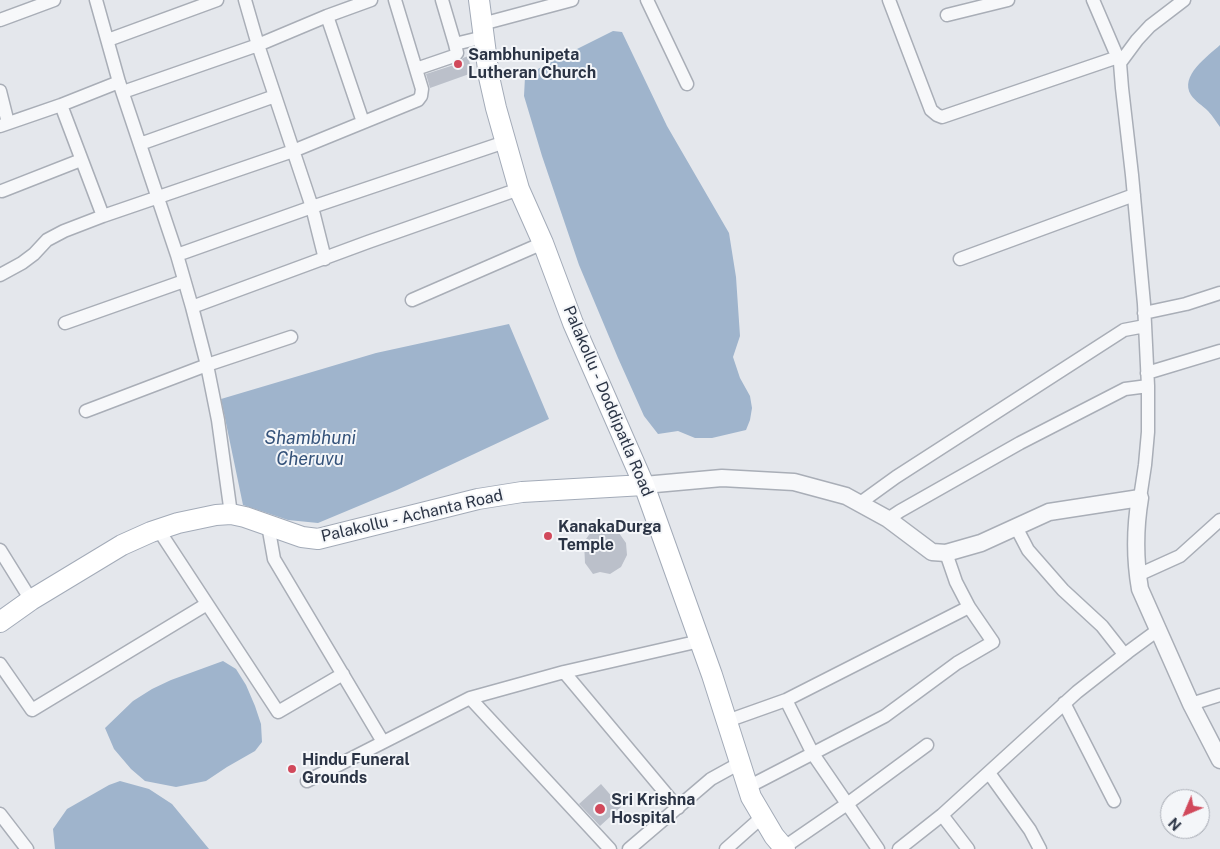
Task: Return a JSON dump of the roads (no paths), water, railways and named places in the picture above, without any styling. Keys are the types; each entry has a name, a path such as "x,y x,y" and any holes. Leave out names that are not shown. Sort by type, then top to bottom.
{"main road":[{"name":"Palakollu - Doddipatla Road","path":"479,0 489,77 519,189 543,243 573,323 644,485 700,641 752,797 774,836 784,848"},
{"name":"Palakollu - Achanta Road","path":"0,622 31,600 122,545 178,523 216,515 231,514 302,537 318,539 478,499 522,492 644,485"}],"street":[{"path":"0,20 54,0"},
{"path":"96,0 121,87 178,255 192,307 207,365 218,420 231,514"},
{"path":"108,40 217,0"},
{"path":"245,0 312,207 325,259"},
{"path":"0,91 4,124 258,45 371,0"},
{"path":"0,275 22,263 34,254 47,240 64,231 102,216 293,151 418,100 422,89 395,0"},
{"path":"416,69 454,56 457,53 442,0"},
{"path":"454,44 483,31 572,0"},
{"path":"647,0 687,84"},
{"path":"888,0 931,110 942,117 1119,60 1150,26 1181,1"},
{"path":"947,15 1008,0"},
{"path":"1093,0 1119,60 1145,320 1148,432 1137,528 1140,589 1191,704 1220,760"},
{"path":"327,16 363,122"},
{"path":"140,144 275,96"},
{"path":"61,105 102,216"},
{"path":"178,255 312,207 505,142"},
{"path":"2,191 81,160"},
{"path":"192,307 519,189"},
{"path":"960,259 1134,195"},
{"path":"412,300 543,243"},
{"path":"65,323 184,281"},
{"path":"860,504 896,477 1124,330 1186,304 1220,293"},
{"path":"86,411 207,365 291,337"},
{"path":"888,520 900,511 1012,448 1125,389 1220,351"},
{"path":"644,485 722,478 794,482 846,496 888,520 932,552 946,553 981,543 1049,512 1140,498"},
{"path":"1138,575 1180,556 1220,520"},
{"path":"268,525 274,559 383,742"},
{"path":"1016,526 1028,550 1063,590 1102,626 1124,654"},
{"path":"158,530 278,712 343,674"},
{"path":"0,550 31,600"},
{"path":"748,787 885,716 958,663 993,642 969,607 956,582 946,553"},
{"path":"0,664 32,710 207,604"},
{"path":"727,721 786,700 969,607"},
{"path":"899,849 942,816 1076,692 1158,630"},
{"path":"307,780 470,698 564,672 700,641"},
{"path":"564,672 678,808"},
{"path":"1191,704 1220,695"},
{"path":"470,698 610,849"},
{"path":"786,700 813,754 878,849"},
{"path":"1064,703 1114,801"},
{"path":"784,848 927,745"},
{"path":"629,849 711,779 740,763"},
{"path":"989,773 1030,830 1040,849"},
{"path":"0,814 5,829 27,849"},
{"path":"726,849 762,816"},
{"path":"942,816 968,849"}],"water":[{"path":"613,31 622,32 667,126 729,233 736,277 740,336 733,357 740,378 750,396 752,408 746,430 712,438 695,438 678,431 658,434 644,416 579,265 542,156 524,96 525,77"},
{"path":"1220,45 1220,127 1210,113 1191,95 1188,88 1189,81 1196,67"},
{"name":"Shambhuni Cheruvu","path":"509,324 549,419 397,490 318,523 288,520 243,505 221,399 376,353"},
{"path":"223,661 236,669 246,685 261,724 262,742 255,751 206,781 176,787 145,781 131,769 114,749 105,728 133,701 152,689"},
{"path":"120,781 149,789 172,804 209,849 55,849 53,829 67,809 109,785"}],"place":[{"name":"Sambhunipeta Lutheran Church","path":"458,64"},
{"name":"KanakaDurga Temple","path":"548,536"},
{"name":"Hindu Funeral Grounds","path":"292,769"},
{"name":"Sri Krishna Hospital","path":"600,809"}]}
